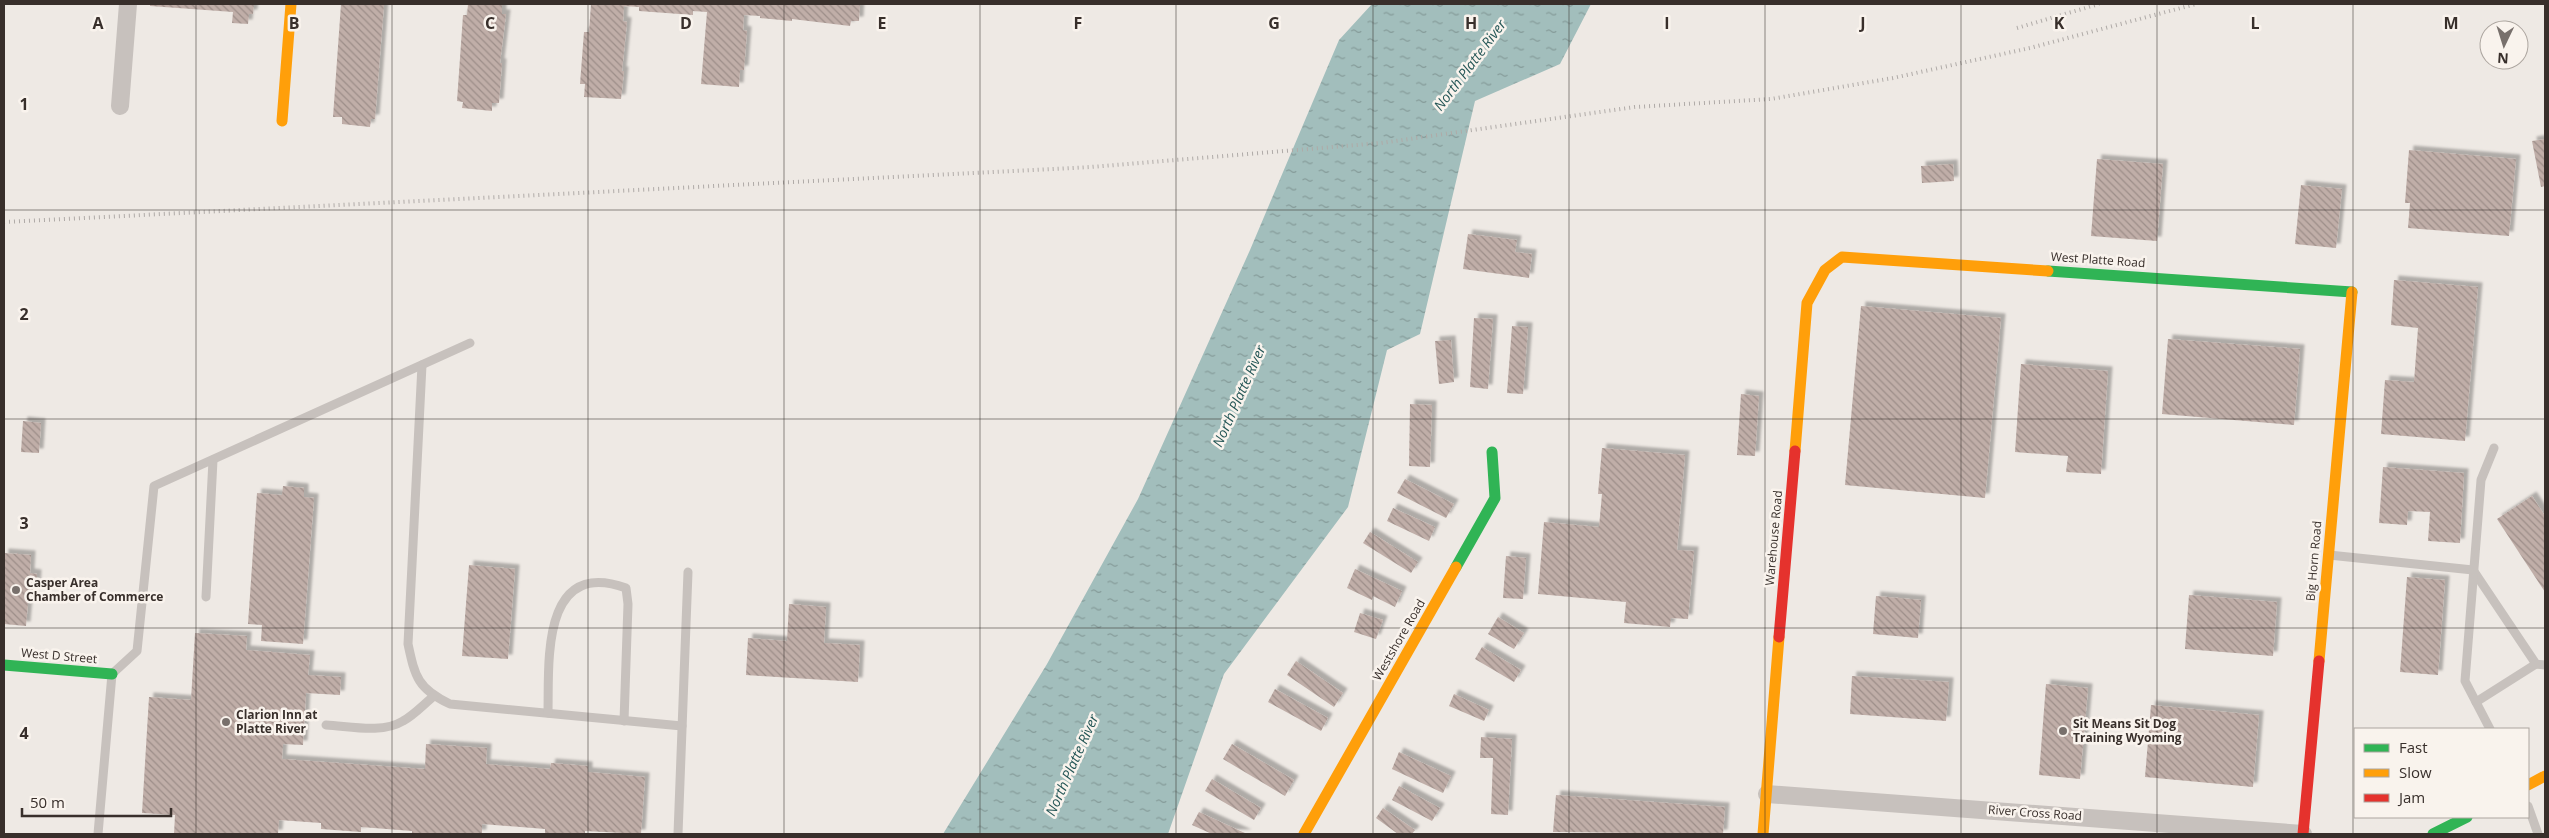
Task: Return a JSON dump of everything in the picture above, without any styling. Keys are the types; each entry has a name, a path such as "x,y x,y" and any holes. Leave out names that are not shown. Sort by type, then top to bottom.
{"street":[{"path":"120,106 128,4"},
{"path":"282,121 291,4"},
{"name":"West Platte Road","path":"1842,257 2352,291"},
{"name":"Warehouse Road","path":"1763,834 1807,303 1825,270 1842,257"},
{"name":"Big Horn Road","path":"2303,834 2352,291"},
{"name":"Westshore Road","path":"1304,834 1495,498 1492,452"},
{"name":"West D Street","path":"4,665 112,674"},
{"path":"2529,784 2545,776"},
{"name":"River Cross Road","path":"1767,794 2303,834"},
{"path":"2433,834 2465,818"}],"lane":[{"path":"98,834 112,674 138,651 154,486 470,343"},
{"path":"422,365 408,644 415,676 434,696 450,704 682,726"},
{"path":"2489,728 2465,681 2481,480 2494,448"},
{"path":"206,597 213,460"},
{"path":"2328,555 2473,570 2541,665 2476,702"},
{"path":"678,834 688,572"},
{"path":"548,713 550,648 556,612 573,592 593,581 609,582 626,588 628,604 624,720"},
{"path":"326,724 370,728 389,726 403,722 434,696"},
{"path":"2529,809 2538,834"}],"water":[{"name":"North Platte River","path":"1372,4 1591,4 1560,64 1475,101 1420,334 1387,350 1348,507 1224,674 1168,834 943,834 1047,664 1138,499 1250,250 1339,40"}],"building":[{"path":"150,4 254,4 253,14 249,14 248,24 232,23 233,12 150,6"},
{"path":"341,4 384,5 375,119 371,119 370,127 342,124 342,117 333,117"},
{"path":"468,4 502,4 502,14 506,14 500,63 502,63 499,103 492,103 492,111 462,108 463,102 457,101 463,15 467,15"},
{"path":"591,4 860,4 859,21 851,21 850,26 744,15 743,30 747,31 744,70 740,70 739,87 701,84 707,12 693,11 693,15 639,11 639,7 624,6 623,21 627,22 621,99 584,97 585,84 580,84 584,32 589,32"},
{"path":"2545,139 2545,186 2541,187 2532,141"},
{"path":"2409,150 2516,159 2509,236 2408,228 2410,203 2405,203"},
{"path":"2097,159 2163,164 2157,241 2091,236"},
{"path":"1953,164 1954,181 1922,183 1921,166"},
{"path":"2301,185 2342,189 2336,248 2295,244"},
{"path":"1468,234 1517,240 1515,252 1532,254 1529,278 1463,269"},
{"path":"2394,280 2478,287 2465,441 2381,434 2385,380 2414,382 2418,328 2391,325"},
{"path":"1861,306 2001,318 1985,498 1845,485"},
{"path":"1474,318 1493,319 1488,389 1470,387"},
{"path":"1512,326 1528,327 1523,394 1507,393"},
{"path":"2168,339 2300,349 2294,425 2162,414"},
{"path":"1451,340 1454,382 1439,384 1435,341"},
{"path":"2021,364 2108,371 2101,474 2066,472 2068,456 2015,452"},
{"path":"1741,394 1759,396 1755,456 1737,455"},
{"path":"1410,404 1432,405 1430,467 1409,466"},
{"path":"23,421 41,423 39,453 21,452"},
{"path":"1602,448 1685,455 1677,550 1694,551 1688,619 1671,618 1670,627 1624,623 1626,602 1538,594 1544,522 1599,527 1602,494 1598,494"},
{"path":"2383,467 2464,473 2460,543 2428,541 2430,512 2408,511 2407,525 2379,523"},
{"path":"1405,479 1454,504 1446,518 1397,493"},
{"path":"283,486 304,488 304,497 314,498 303,644 261,641 262,625 248,624 257,493 282,495"},
{"path":"2532,496 2545,516 2545,592 2497,519"},
{"path":"1393,508 1435,527 1429,541 1387,521"},
{"path":"1370,532 1418,562 1411,573 1363,543"},
{"name":"Casper Area Chamber of Commerce","path":"4,553 31,555 30,573 37,574 36,590 29,590 26,626 4,624"},
{"path":"1506,556 1526,558 1523,599 1503,598"},
{"path":"469,565 515,569 508,659 462,656"},
{"path":"1355,569 1402,591 1395,607 1373,596 1372,600 1347,588"},
{"path":"2407,577 2445,580 2438,675 2400,672"},
{"path":"2189,595 2277,602 2273,656 2185,649"},
{"path":"1876,596 1921,600 1918,638 1873,634"},
{"path":"789,604 826,607 824,643 860,645 858,682 746,675 748,638 787,641"},
{"path":"1360,613 1383,620 1376,639 1354,632"},
{"path":"1498,617 1524,633 1514,649 1488,634"},
{"name":"Clarion Inn at Platte River","path":"195,633 247,636 246,650 310,655 308,675 341,677 340,695 306,693 303,745 283,744 282,759 425,769 426,744 487,748 486,764 550,769 551,763 588,766 588,772 645,777 641,834 585,831 585,834 545,834 545,829 482,824 482,834 412,834 412,831 361,827 361,832 321,829 321,823 279,820 278,834 174,834 175,815 142,813 149,697 191,700"},
{"path":"1482,647 1521,670 1514,682 1475,659"},
{"path":"1296,661 1343,693 1334,707 1287,675"},
{"path":"1852,676 1949,682 1946,721 1850,714"},
{"name":"Sit Means Sit Dog Training Wyoming","path":"2046,684 2088,688 2080,779 2039,775"},
{"path":"1275,689 1328,718 1321,731 1268,702"},
{"path":"1454,694 1489,710 1484,721 1449,706"},
{"path":"2151,705 2259,715 2253,787 2145,777"},
{"path":"1481,737 1512,739 1508,815 1491,814 1493,758 1480,758"},
{"path":"1232,744 1294,780 1285,796 1223,759"},
{"path":"1399,752 1451,776 1443,793 1392,769"},
{"path":"1212,779 1261,808 1254,820 1205,791"},
{"path":"1399,786 1440,808 1432,821 1392,800"},
{"path":"1556,795 1725,807 1723,834 1553,832"},
{"path":"1383,808 1415,830 1412,834 1398,834 1376,818"},
{"path":"1199,812 1247,834 1212,834 1192,825"}],"railway":[{"path":"2017,28 2099,4"},
{"path":"4,222 1091,167 1381,143 1635,107 1771,99 1893,78 2030,48 2196,4"}],"traffic: fast":[{"path":"2048,271 2352,292"},
{"path":"1456,567 1495,498 1492,452"},
{"path":"4,665 112,674"},
{"path":"2433,834 2465,818"}],"traffic: slow":[{"path":"282,121 291,4"},
{"path":"1795,451 1807,303 1825,270 1842,257 2048,271"},
{"path":"2319,661 2352,292"},
{"path":"1304,834 1456,567"},
{"path":"1763,834 1779,637"},
{"path":"2529,784 2545,776"}],"traffic: jam":[{"path":"1779,637 1795,451"},
{"path":"2303,834 2319,661"}],"place":[{"name":"Casper Area Chamber of Commerce","path":"16,590"},
{"name":"Clarion Inn at Platte River","path":"226,722"},
{"name":"Sit Means Sit Dog Training Wyoming","path":"2063,731"}]}
